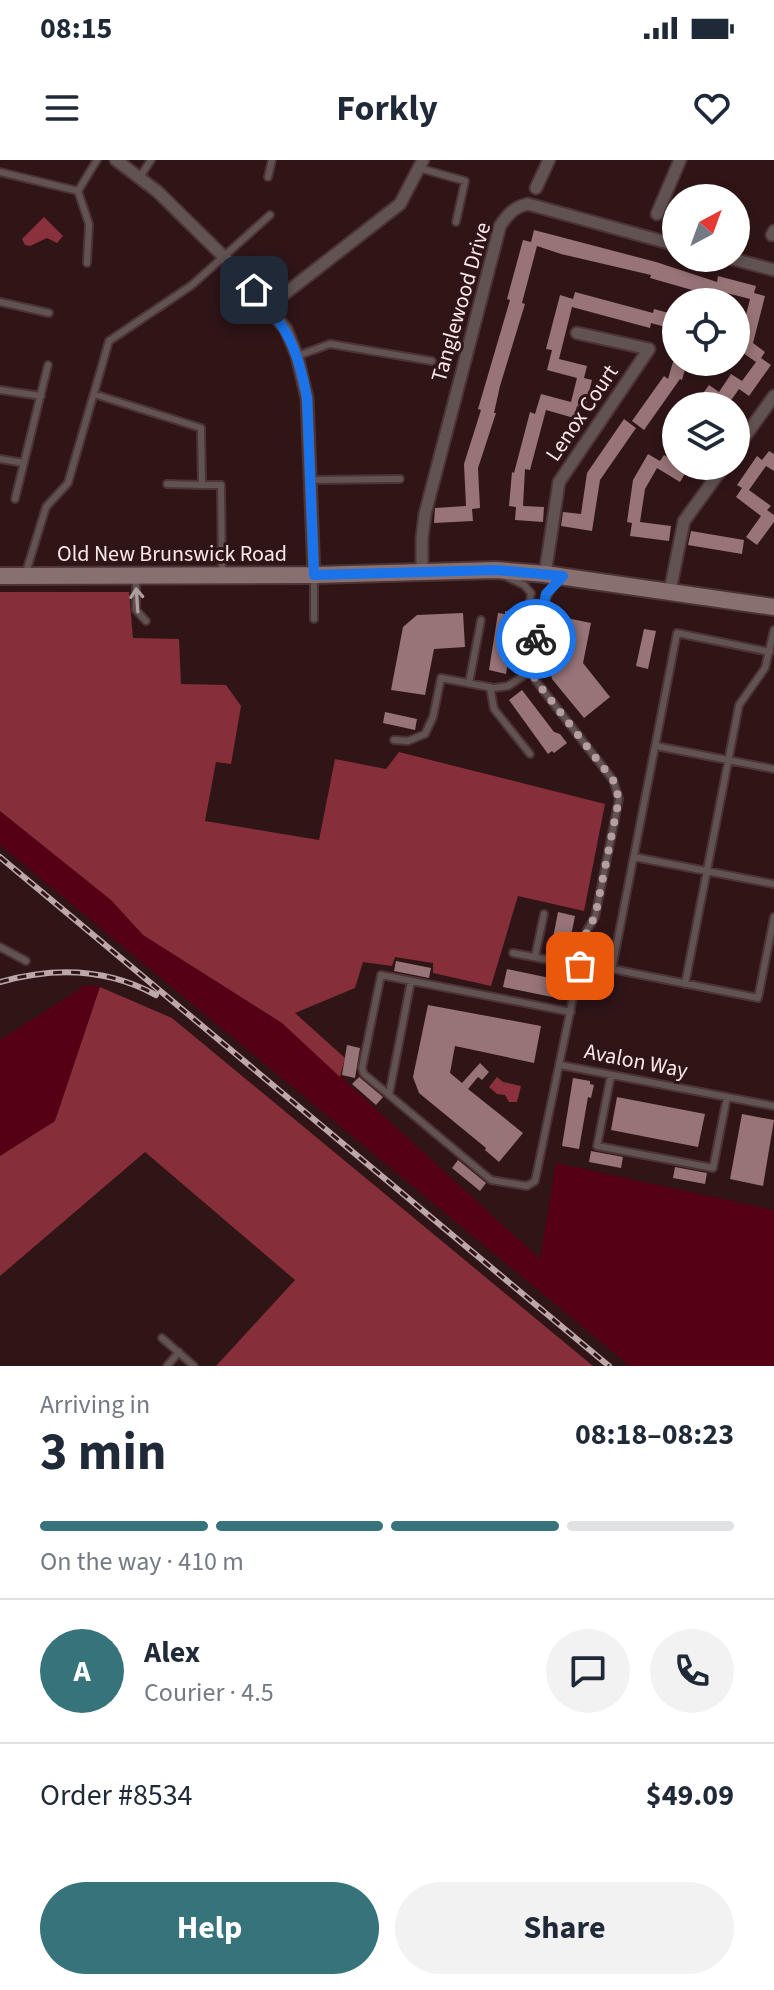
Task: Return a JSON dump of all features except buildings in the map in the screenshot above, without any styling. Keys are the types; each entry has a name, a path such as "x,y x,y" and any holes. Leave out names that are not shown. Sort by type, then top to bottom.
{"main road":[{"name":"Old New Brunswick Road","path":"0,576 487,571 563,576 774,607"}],"street":[{"path":"116,160 140,177 224,257 286,329 297,356 307,398 314,575"},
{"path":"536,188 549,160"},
{"path":"657,214 680,160"},
{"path":"269,306 400,204 421,164"},
{"name":"Tanglewood Drive","path":"422,574 425,514 500,226 508,214 528,204 662,241"},
{"path":"750,264 774,270"},
{"name":"Lenox Court","path":"545,574 559,482 649,349 577,333"},
{"path":"750,429 774,396"},
{"path":"670,591 684,521 714,480"}],"lane":[{"path":"87,263 89,224 78,191 97,160"},
{"path":"140,177 151,160"},
{"path":"268,177 272,160"},
{"path":"421,164 465,181 456,222"},
{"path":"0,172 78,191"},
{"path":"25,576 46,507 68,483 109,341 192,285 270,215"},
{"path":"0,302 49,313"},
{"path":"297,356 330,344 432,361"},
{"path":"15,499 48,365"},
{"path":"0,390 41,396"},
{"path":"94,394 201,428 202,485"},
{"path":"0,459 24,463"},
{"path":"310,480 400,479"},
{"path":"167,484 221,485 222,575"},
{"name":"Avalon Way","path":"487,571 513,579 531,593 524,640 531,671 613,780 618,792 595,917 587,930 560,1065 774,1106"},
{"path":"136,575 136,610 146,621"},
{"path":"314,575 314,619"},
{"name":"Avalon Way","path":"528,648 536,640 546,594 563,576"},
{"path":"469,683 481,620"},
{"path":"685,984 741,699 765,668 774,630"},
{"path":"770,652 677,633 612,969 758,998 774,917"},
{"path":"394,740 408,741 425,734 433,717 441,678 490,687 508,686 531,671"},
{"path":"490,687 494,709 530,754"},
{"path":"656,746 774,769"},
{"path":"634,857 774,884"},
{"path":"535,957 544,914"},
{"path":"0,947 26,961"},
{"path":"513,953 580,966"},
{"path":"560,1065 538,1174 535,1181 527,1186 491,1180 364,1074 362,1068 381,975 571,1012"},
{"path":"389,1095 411,981"},
{"path":"611,1075 597,1146 684,1163 713,1168 727,1097"},
{"path":"162,1338 194,1366"},
{"path":"167,1366 179,1352"}],"shaded area":[{"path":"44,217 63,236 57,243 47,238 30,246 25,245 22,239"},
{"path":"0,592 129,592 133,638 179,639 181,684 226,685 241,706 231,764 216,762 205,821 319,840 335,759 386,769 399,752 605,804 584,911 518,896 491,986 433,973 433,963 395,957 392,966 363,962 355,988 295,1013 345,1058 340,1077 282,1023 143,935 111,900 0,811"},
{"path":"0,811 111,900 143,935 282,1023 540,1259 556,1163 774,1210 774,1366 630,1366 0,845"},
{"path":"86,985 100,987 55,1121 0,1156 0,1040"},
{"path":"100,987 172,1018 593,1366 216,1366 295,1280 145,1152 0,1276 0,1156 55,1121"},
{"path":"497,1077 503,1082 521,1086 517,1102 509,1102 505,1095 497,1094 489,1087"}],"railway":[{"path":"0,857 609,1366"},
{"path":"0,982 40,974 80,973 118,979 156,995"}],"way so far":[{"path":"536,639 528,648 528,664 536,681 613,780 619,799 595,917 587,930 580,966"}],"route":[{"path":"254,290 286,329 303,376 307,398 314,575 496,570 563,576 546,594 536,639"}]}
